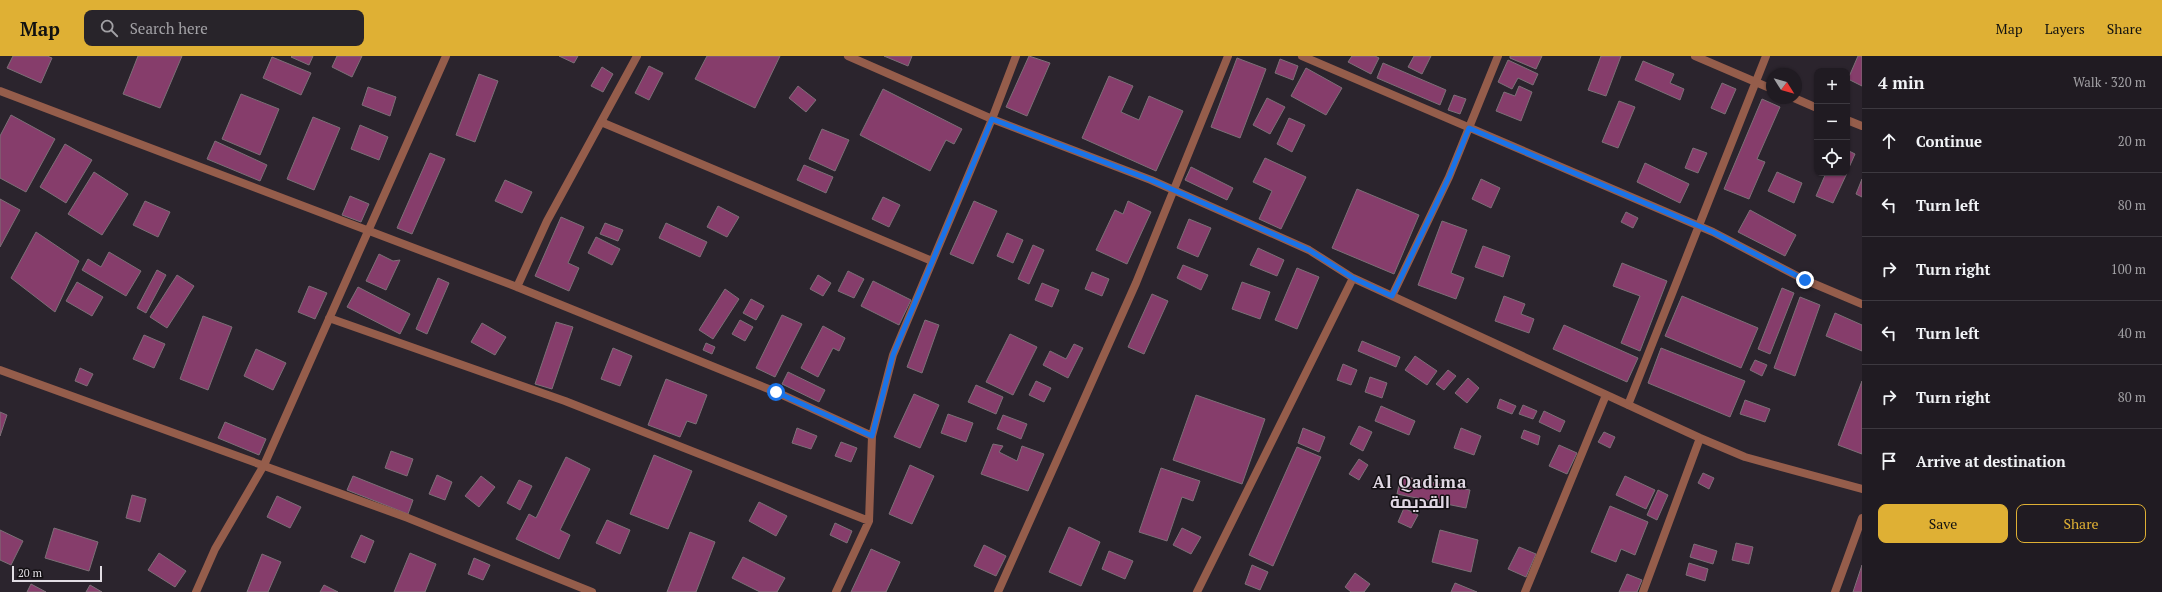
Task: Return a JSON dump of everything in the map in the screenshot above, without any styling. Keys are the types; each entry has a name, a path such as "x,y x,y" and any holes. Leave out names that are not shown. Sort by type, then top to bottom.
{"street":[{"path":"196,592 215,549 264,465 329,318 370,232 446,56"},
{"path":"517,287 547,221 637,56"},
{"path":"848,56 992,119 1151,180 1309,250 1353,278 1700,438 1745,457 1862,489"},
{"path":"836,592 869,521 872,436 893,355 992,119 1016,56"},
{"path":"998,592 1136,284 1228,56"},
{"path":"1302,56 1698,226 1805,280 1862,304"},
{"path":"1392,296 1449,177 1498,56"},
{"path":"1695,56 1766,86"},
{"path":"1628,405 1766,56"},
{"path":"0,91 517,287 776,392 872,436"},
{"path":"1802,101 1814,107"},
{"path":"1850,121 1862,126"},
{"path":"601,122 932,261"},
{"path":"1197,592 1353,278"},
{"path":"329,318 565,401 869,521"},
{"path":"0,370 408,518 592,592"},
{"path":"1525,592 1606,395"},
{"path":"1643,592 1700,438"},
{"path":"1835,592 1862,518"}],"building":[{"path":"13,56 47,56 52,58 41,83 7,68"},
{"path":"138,56 182,56 160,108 123,94"},
{"path":"313,56 309,65 291,57"},
{"path":"337,56 362,56 352,77 332,67"},
{"path":"559,56 578,56 574,63"},
{"path":"707,56 780,56 755,108 695,79"},
{"path":"884,56 912,56 908,66"},
{"path":"1029,56 1050,63 1027,116 1006,107"},
{"path":"1352,56 1375,56 1379,58 1371,74 1348,62"},
{"path":"1414,56 1431,56 1422,74 1408,67"},
{"path":"1510,56 1542,56 1536,69 1510,58"},
{"path":"1601,56 1621,56 1606,96 1588,90"},
{"path":"1858,56 1862,56 1862,86 1850,80 1850,74"},
{"path":"272,57 311,73 301,95 263,78"},
{"path":"1237,58 1266,69 1240,138 1211,127"},
{"path":"1280,59 1298,66 1293,80 1275,73"},
{"path":"1508,60 1538,74 1533,85 1518,78 1512,89 1498,82"},
{"path":"1643,61 1674,74 1670,83 1684,89 1680,100 1635,80"},
{"path":"1383,63 1446,90 1440,105 1377,78"},
{"path":"649,66 663,73 649,100 635,93"},
{"path":"602,67 613,74 603,92 591,86"},
{"path":"1306,68 1342,88 1326,115 1291,96"},
{"path":"479,74 498,81 475,142 456,135"},
{"path":"1109,76 1133,86 1121,112 1139,120 1149,96 1183,111 1156,171 1082,138"},
{"path":"1722,83 1736,89 1725,114 1711,108"},
{"path":"798,86 816,100 806,112 789,98"},
{"path":"1519,86 1532,92 1521,121 1496,111 1504,92 1515,96"},
{"path":"368,87 396,97 390,116 362,105"},
{"path":"883,89 962,129 954,144 946,140 930,171 860,135"},
{"path":"241,94 279,109 260,155 222,139"},
{"path":"1454,95 1466,99 1460,114 1448,110"},
{"path":"1267,98 1285,107 1270,134 1253,125"},
{"path":"1762,99 1766,101 1766,104 1773,104 1780,107 1757,159 1765,162 1749,199 1724,189"},
{"path":"1619,101 1635,107 1618,148 1602,142"},
{"path":"11,115 55,139 26,192 0,178 0,136"},
{"path":"313,117 340,128 314,190 287,179"},
{"path":"1289,118 1305,125 1292,152 1277,144"},
{"path":"360,125 388,137 379,160 351,149"},
{"path":"822,129 849,140 835,171 809,159"},
{"path":"215,141 267,165 260,181 207,159"},
{"path":"65,144 92,160 66,203 40,187"},
{"path":"1693,148 1707,153 1698,173 1685,168"},
{"path":"1850,152 1855,154 1850,165"},
{"path":"430,153 445,159 412,234 397,228"},
{"path":"1265,158 1306,177 1281,229 1259,219 1272,191 1253,182"},
{"path":"1645,163 1689,184 1680,203 1637,182"},
{"path":"804,165 833,177 826,193 797,180"},
{"path":"1191,167 1233,188 1227,200 1185,180"},
{"path":"94,172 128,194 102,235 68,214"},
{"path":"1777,172 1802,183 1794,203 1768,191"},
{"path":"1825,176 1846,176 1833,203 1816,196"},
{"path":"1481,179 1500,188 1491,208 1472,199"},
{"path":"1862,179 1862,197 1856,194"},
{"path":"505,180 532,192 522,213 495,201"},
{"path":"1357,189 1419,215 1394,274 1332,248"},
{"path":"350,196 369,204 361,222 342,215"},
{"path":"883,197 900,205 889,227 872,219"},
{"path":"0,199 20,210 0,247"},
{"path":"145,201 170,212 158,237 133,225"},
{"path":"974,201 997,211 973,264 950,254"},
{"path":"1128,201 1151,212 1127,264 1096,250 1115,210 1123,214"},
{"path":"718,206 739,217 727,237 707,227"},
{"path":"1750,210 1796,235 1785,256 1738,232"},
{"path":"1626,212 1638,218 1633,228 1621,222"},
{"path":"561,217 584,227 568,263 579,268 569,291 535,276"},
{"path":"1189,219 1211,228 1198,257 1177,248"},
{"path":"1442,221 1467,230 1451,273 1464,278 1456,299 1418,285"},
{"path":"605,223 623,230 618,241 600,234"},
{"path":"666,223 707,242 700,257 659,238"},
{"path":"36,232 79,261 55,312 11,278"},
{"path":"1007,233 1023,240 1013,263 997,256"},
{"path":"596,237 620,249 612,265 588,253"},
{"path":"1033,245 1044,250 1029,284 1018,279"},
{"path":"1483,246 1510,256 1503,277 1475,267"},
{"path":"1258,248 1284,260 1277,276 1250,265"},
{"path":"109,252 141,271 126,296 82,270 88,259 101,267"},
{"path":"379,254 393,261 400,260 386,290 366,281"},
{"path":"1622,263 1667,281 1640,351 1621,343 1640,296 1613,286"},
{"path":"1183,265 1208,275 1201,290 1177,278"},
{"path":"1297,268 1319,277 1297,329 1275,320"},
{"path":"157,270 166,275 146,313 137,308"},
{"path":"848,271 864,279 854,298 838,291"},
{"path":"1092,272 1109,279 1102,296 1085,289"},
{"path":"177,275 194,286 167,328 150,317"},
{"path":"818,275 831,283 823,296 810,289"},
{"path":"438,278 449,283 427,334 416,329"},
{"path":"873,281 911,300 899,325 861,306"},
{"path":"77,282 103,297 92,316 66,301"},
{"path":"1242,282 1270,292 1260,319 1232,309"},
{"path":"1042,283 1059,290 1052,307 1035,300"},
{"path":"309,286 327,293 315,319 298,312"},
{"path":"358,287 410,314 400,334 347,307"},
{"path":"1782,288 1794,293 1770,354 1758,349"},
{"path":"725,289 739,299 713,339 699,330"},
{"path":"1152,294 1168,301 1144,354 1128,347"},
{"path":"1504,296 1525,304 1521,314 1534,319 1529,333 1495,321"},
{"path":"1682,296 1758,328 1741,368 1665,336"},
{"path":"1800,297 1820,305 1795,376 1774,368"},
{"path":"751,299 764,306 756,320 743,313"},
{"path":"1835,313 1862,325 1862,351 1826,336"},
{"path":"782,315 802,324 775,377 756,368"},
{"path":"203,316 232,327 208,390 180,379"},
{"path":"740,320 753,327 745,341 732,334"},
{"path":"925,320 939,325 922,373 907,367"},
{"path":"556,322 573,327 552,389 535,384"},
{"path":"482,323 506,337 495,355 471,342"},
{"path":"1564,325 1638,358 1627,382 1553,349"},
{"path":"823,326 845,338 839,351 833,348 818,377 801,368"},
{"path":"1010,334 1037,347 1013,395 986,382"},
{"path":"144,335 165,344 154,368 133,359"},
{"path":"1362,341 1400,357 1396,367 1358,351"},
{"path":"706,343 715,347 712,354 703,350"},
{"path":"1074,344 1083,348 1068,378 1043,365 1050,351 1066,359"},
{"path":"613,348 632,356 620,386 601,379"},
{"path":"1661,348 1745,381 1730,417 1648,383"},
{"path":"256,349 286,363 273,390 244,376"},
{"path":"1415,356 1437,371 1427,385 1405,370"},
{"path":"1755,360 1767,365 1762,376 1750,370"},
{"path":"1343,364 1357,370 1351,385 1337,380"},
{"path":"80,368 93,374 87,386 75,381"},
{"path":"1448,370 1456,376 1444,390 1436,384"},
{"path":"788,372 825,390 819,402 782,384"},
{"path":"1370,377 1387,383 1382,398 1365,392"},
{"path":"1468,378 1479,388 1467,403 1455,393"},
{"path":"666,379 707,395 696,424 687,421 680,437 648,425"},
{"path":"1036,381 1051,388 1044,402 1029,395"},
{"path":"1862,381 1862,454 1838,445"},
{"path":"976,385 1003,397 996,414 968,402"},
{"path":"914,394 939,405 920,448 894,437"},
{"path":"1196,395 1265,419 1242,484 1173,460"},
{"path":"1500,399 1516,406 1512,414 1497,408"},
{"path":"1745,400 1770,409 1765,422 1740,414"},
{"path":"1523,405 1537,411 1533,419 1519,414"},
{"path":"1381,406 1415,421 1409,435 1375,421"},
{"path":"1544,411 1565,421 1560,432 1539,422"},
{"path":"0,412 7,415 0,436"},
{"path":"948,414 973,423 966,442 941,433"},
{"path":"1003,415 1027,424 1021,439 997,429"},
{"path":"225,422 266,439 259,455 218,438"},
{"path":"1359,426 1372,432 1363,451 1350,444"},
{"path":"797,428 817,436 811,449 792,443"},
{"path":"1303,428 1325,437 1319,452 1298,443"},
{"path":"1461,428 1481,436 1474,455 1454,448"},
{"path":"1524,430 1540,436 1538,445 1521,438"},
{"path":"1604,432 1615,437 1610,448 1598,442"},
{"path":"841,442 857,448 851,462 835,456"},
{"path":"993,444 1003,446 999,452 1017,461 1022,446 1044,454 1028,491 981,474"},
{"path":"1559,445 1577,453 1567,474 1549,466"},
{"path":"1297,447 1321,457 1273,566 1249,555"},
{"path":"391,451 413,459 407,476 385,468"},
{"path":"654,455 692,471 668,529 630,514"},
{"path":"566,457 590,469 560,530 570,535 559,559 516,539 529,514 536,518"},
{"path":"1359,459 1368,465 1359,480 1349,474"},
{"path":"910,465 934,476 912,524 889,514"},
{"path":"1161,468 1200,481 1193,501 1182,497 1167,541 1139,532"},
{"path":"1703,473 1714,478 1709,489 1698,483"},
{"path":"437,475 452,482 445,500 429,494"},
{"path":"353,476 413,500 408,514 347,490"},
{"path":"481,476 495,487 479,507 465,496"},
{"path":"1401,476 1470,490 1466,508 1397,494"},
{"path":"1625,476 1655,490 1646,509 1616,495"},
{"path":"519,480 532,486 520,510 507,503"},
{"path":"1658,490 1668,495 1657,520 1647,515"},
{"path":"132,495 146,499 140,522 126,518"},
{"path":"277,496 301,507 290,528 267,517"},
{"path":"759,502 787,516 776,536 749,521"},
{"path":"1610,506 1648,522 1635,555 1621,549 1616,562 1591,552"},
{"path":"1404,508 1418,515 1411,528 1398,522"},
{"path":"607,520 630,530 620,554 596,543"},
{"path":"835,523 852,531 847,543 830,535"},
{"path":"1069,527 1100,542 1081,586 1049,572"},
{"path":"54,528 98,542 89,571 45,558"},
{"path":"1182,528 1201,537 1191,554 1173,545"},
{"path":"0,530 23,541 11,565 0,560"},
{"path":"1440,530 1478,540 1471,572 1432,562"},
{"path":"690,532 715,542 696,592 667,592"},
{"path":"361,535 374,541 365,563 351,557"},
{"path":"1736,543 1753,547 1749,564 1732,560"},
{"path":"1694,544 1717,551 1713,564 1690,557"},
{"path":"984,545 1006,556 996,576 974,566"},
{"path":"1519,547 1536,554 1526,577 1508,569"},
{"path":"871,549 900,562 886,592 851,592"},
{"path":"1109,551 1133,561 1125,579 1102,569"},
{"path":"159,553 186,571 175,587 148,570"},
{"path":"410,553 436,564 425,592 394,592"},
{"path":"262,554 281,562 268,592 247,592"},
{"path":"743,557 785,578 777,592 760,592 732,578"},
{"path":"474,558 490,565 483,580 468,574"},
{"path":"1689,563 1708,569 1705,581 1686,575"},
{"path":"1252,565 1268,572 1260,590 1245,584"},
{"path":"1862,565 1862,592 1853,592"},
{"path":"1355,573 1370,584 1364,592 1351,592 1345,587"},
{"path":"1627,574 1642,580 1637,592 1619,592"},
{"path":"1455,583 1477,592 1451,592"},
{"path":"31,584 46,592 27,592"},
{"path":"90,585 102,592 86,592"},
{"path":"324,585 338,592 320,592"}],"district":[{"name":"Al Qadima القديمة","path":"1420,491"}],"route":[{"path":"776,392 872,436 893,355 992,119 1151,180 1309,250 1353,278 1392,296 1449,177 1469,128 1713,232 1805,280"}]}
